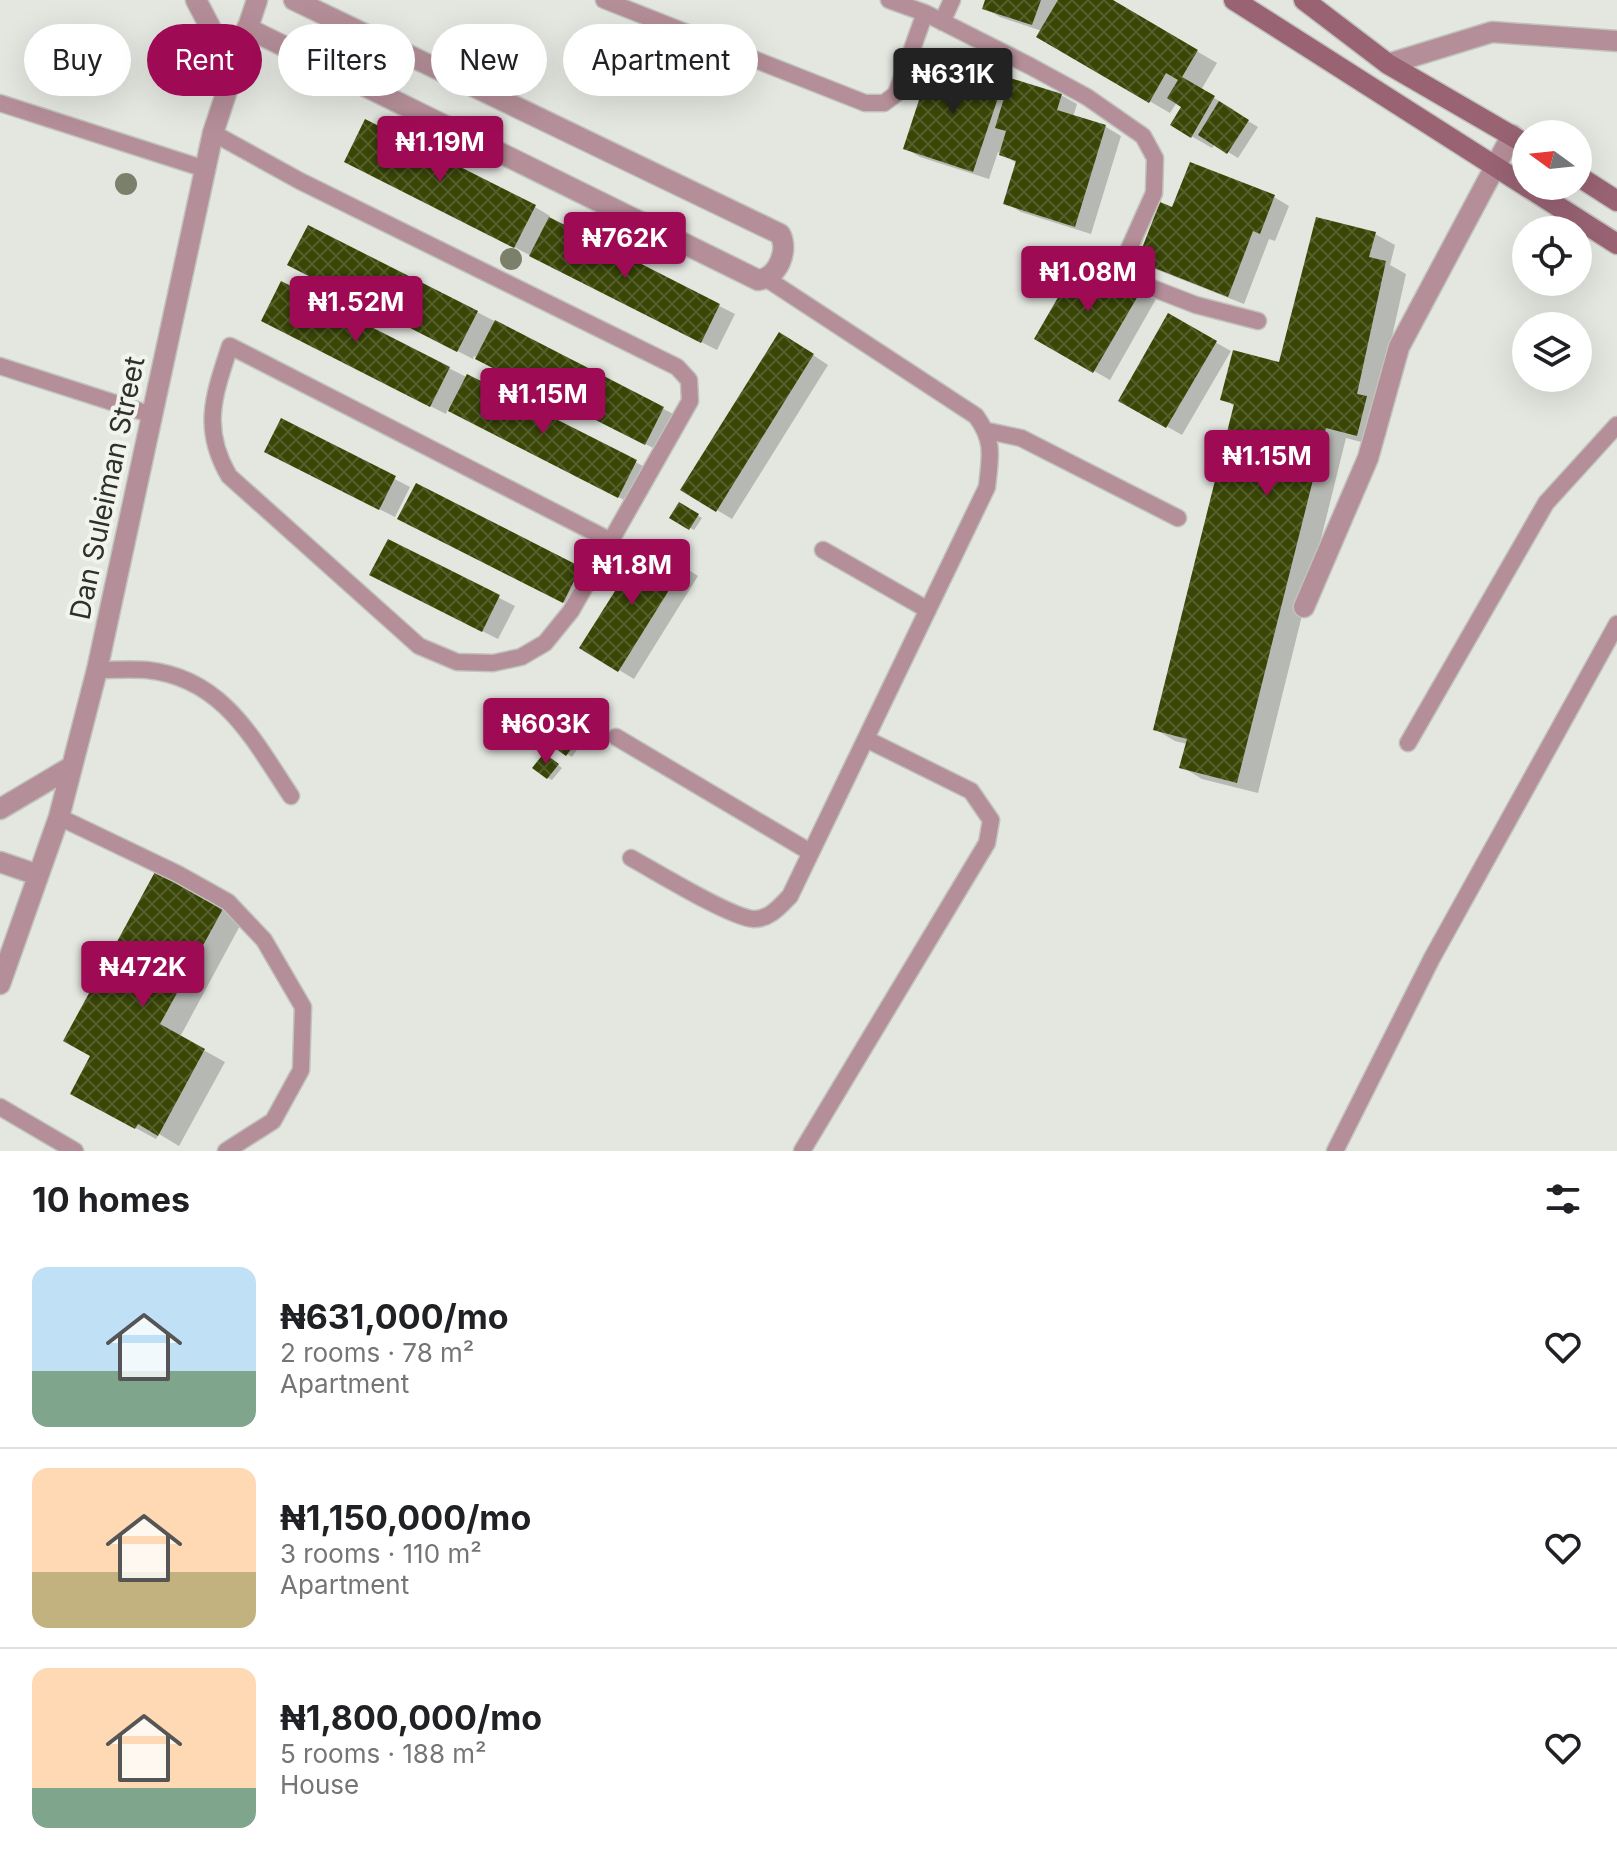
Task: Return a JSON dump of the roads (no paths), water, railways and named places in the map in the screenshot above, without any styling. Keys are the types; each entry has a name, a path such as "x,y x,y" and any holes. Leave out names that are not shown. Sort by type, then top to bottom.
{"street":[{"path":"196,0 209,24"},
{"name":"Dan Suleiman Street","path":"248,24 257,0"},
{"path":"262,35 758,280 767,279 774,273 784,252 785,242 780,234 294,0"},
{"path":"1234,0 1617,244"},
{"path":"1305,0 1388,64 1512,136"},
{"path":"1388,64 1492,32 1616,42"},
{"name":"Dan Suleiman Street","path":"0,982 59,817 97,670 205,169 224,96"},
{"path":"1304,607 1368,458 1399,347 1494,167 1512,148"},
{"path":"1592,185 1617,201"},
{"path":"0,809 71,767"},
{"path":"0,862 38,875"}],"lane":[{"path":"604,0 865,103 884,103 896,94 925,13"},
{"path":"889,0 925,13 1087,97 1143,136 1155,158 1154,193 1128,251 1133,273 1147,286 1196,305 1258,321"},
{"path":"942,22 952,0"},
{"path":"0,103 205,169"},
{"path":"213,133 300,181 677,367 689,380 690,401 611,541 571,611 545,643 521,657 493,663 457,662 419,646 229,476 217,455 211,425 214,394 230,346 611,541"},
{"path":"631,858 723,908 754,919 775,912 790,896 987,487 991,447 988,431 976,416 767,279"},
{"path":"0,366 152,415"},
{"path":"1408,743 1546,503 1617,425"},
{"path":"988,431 1021,438 1178,518"},
{"path":"823,550 928,610"},
{"path":"1335,1151 1432,958 1617,624"},
{"path":"97,670 147,670 202,687 223,702 242,723 291,796"},
{"path":"616,737 810,852"},
{"path":"802,1151 987,843 991,820 971,791 866,739"},
{"path":"59,817 178,874 228,902 264,940 303,1007 301,1070 273,1121 226,1151"},
{"path":"0,1107 75,1151"}]}
